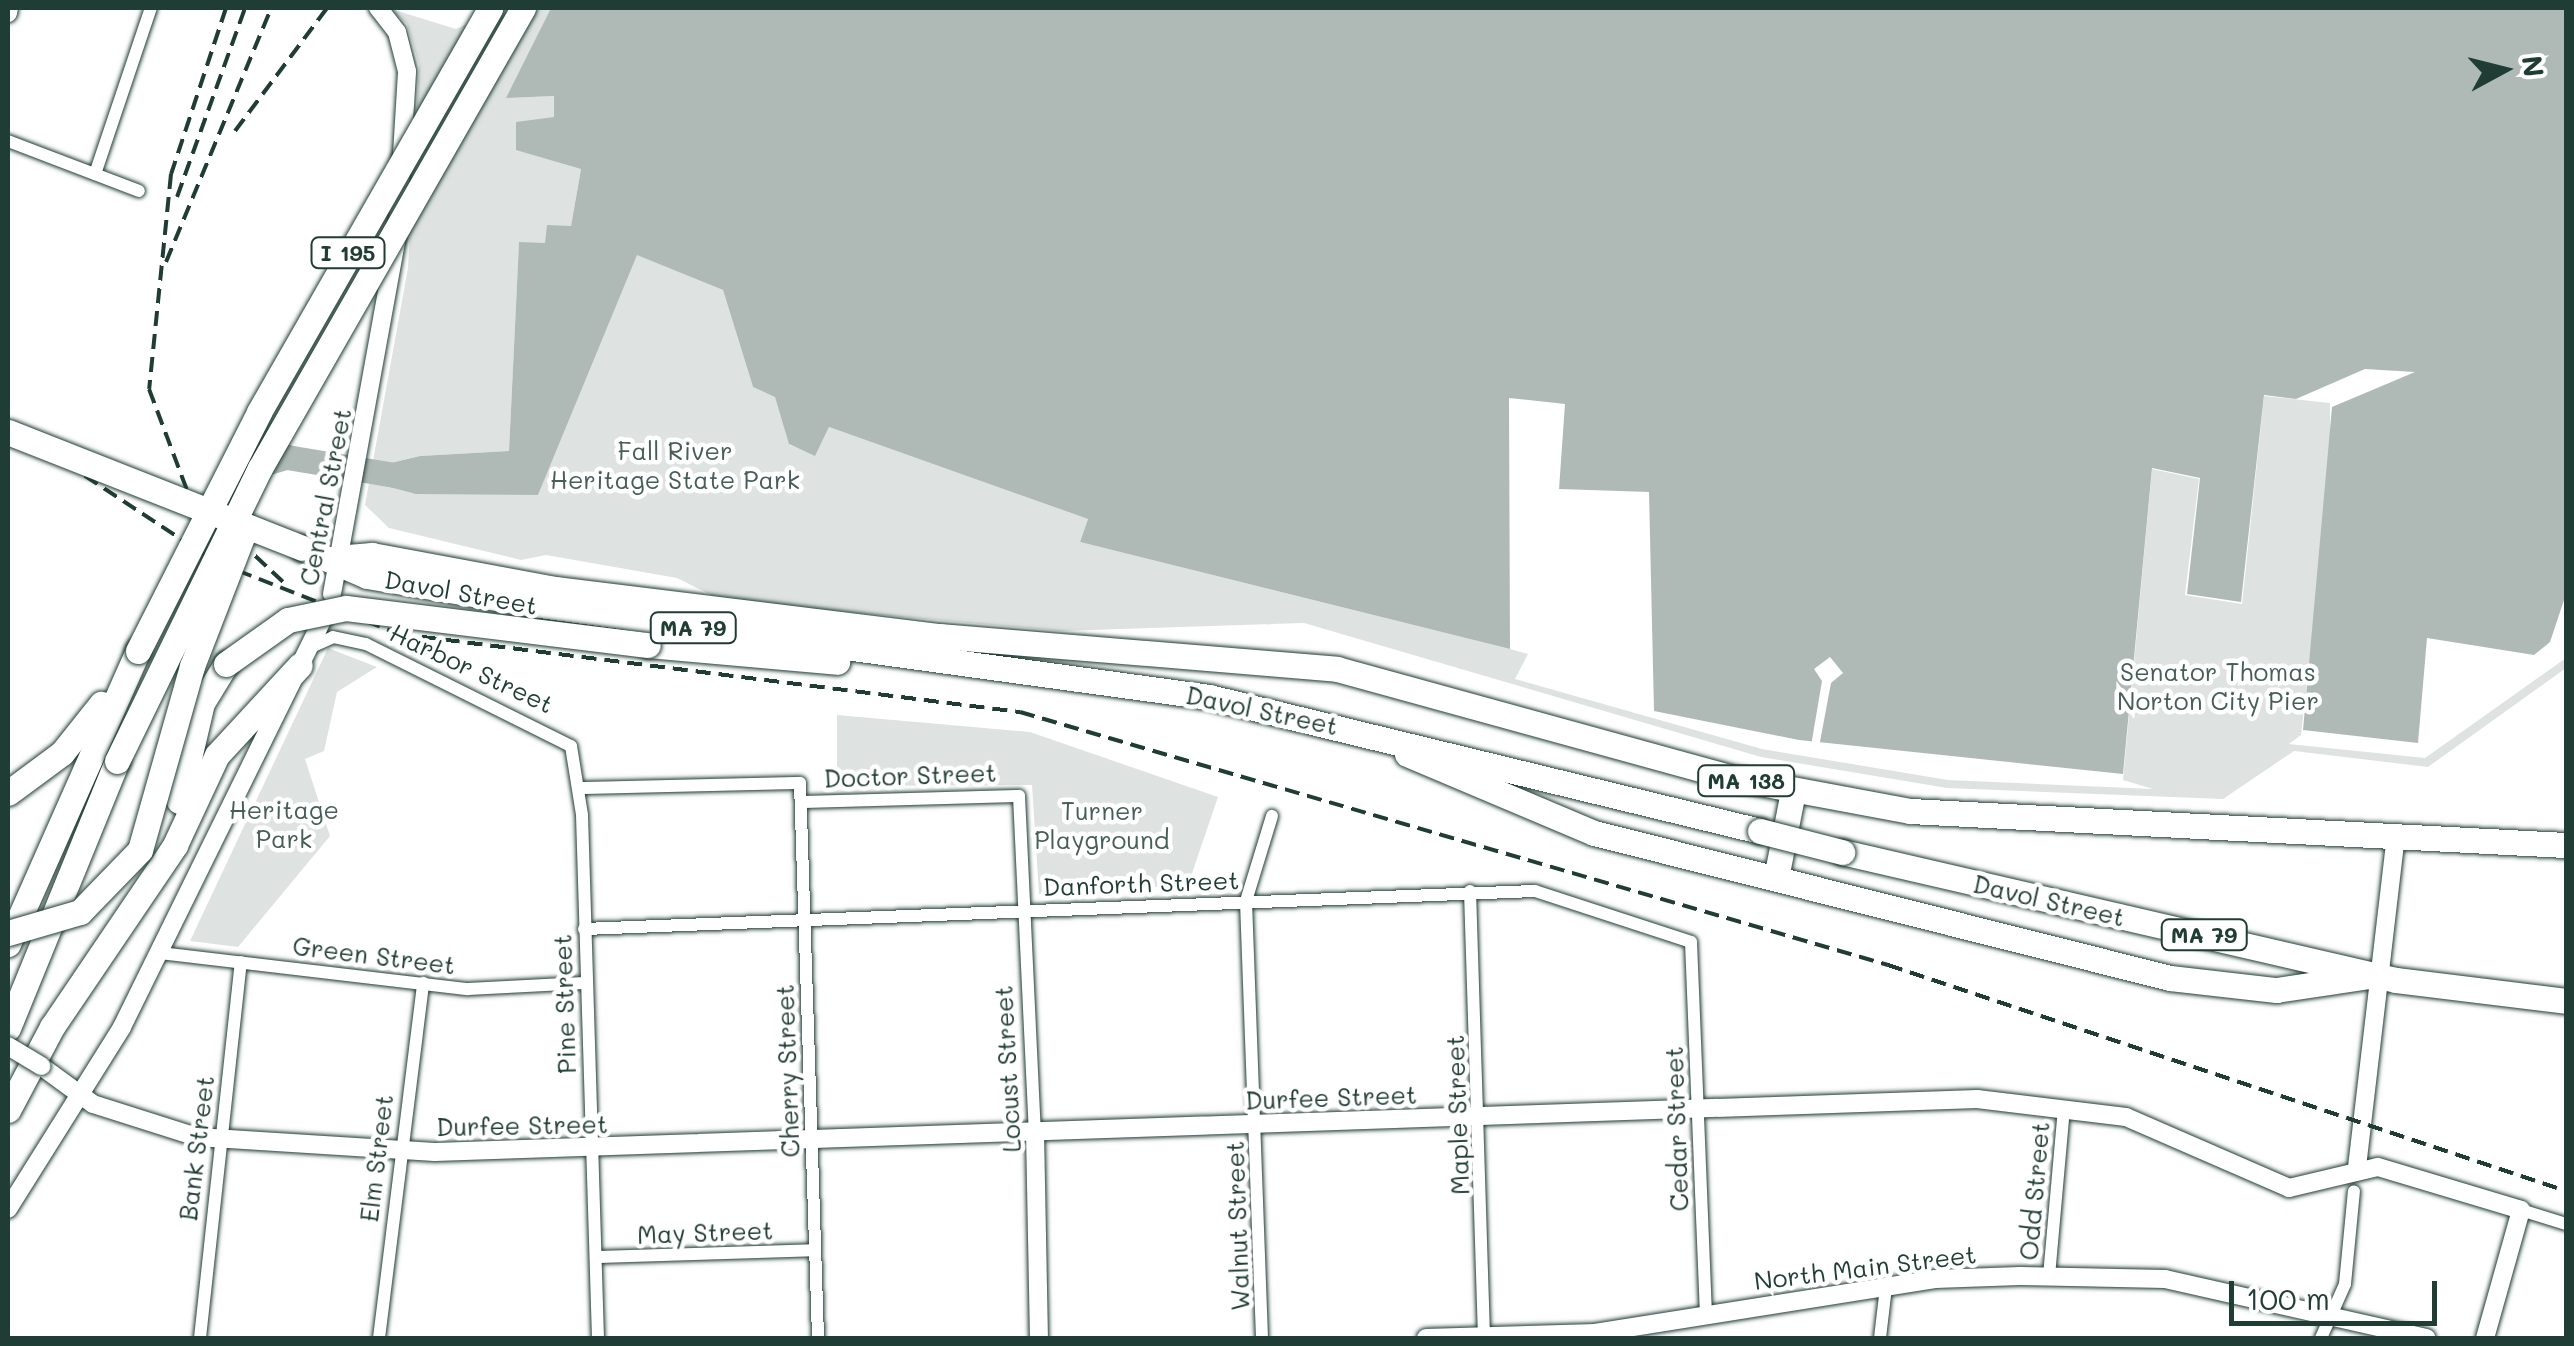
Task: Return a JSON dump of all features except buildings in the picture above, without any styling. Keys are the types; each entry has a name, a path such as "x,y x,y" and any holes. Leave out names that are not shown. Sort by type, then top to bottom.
{"highway":[{"name":"I 195","path":"82,745 138,651 258,412 490,8"},
{"name":"I 195","path":"8,1028 117,761 284,424 522,8"},
{"path":"8,933 80,912 140,850 192,666 284,424"},
{"name":"MA 79","path":"8,432 336,558"},
{"name":"Davol Street","path":"336,558 372,555 554,589 939,636 1362,673 1794,791 2011,822 2396,834 2566,845"},
{"name":"Davol Street","path":"336,558 368,576 559,608 1056,672 1375,736 1842,852 2375,976 2566,1000"},
{"path":"138,903 179,800 202,703 226,664 288,620 346,608 648,645 1056,672"},
{"path":"8,1110 138,903 217,755 304,657"},
{"path":"1375,736 1555,820 2170,978 2276,990 2375,976"},
{"path":"8,793 82,745"},
{"path":"8,944 82,745"},
{"path":"1776,878 1794,791"}],"main road":[{"name":"Central Street","path":"8,1209 160,953 332,594 392,279 407,82 396,32 378,8"},
{"path":"2396,834 2375,976 2357,1168 2521,1210 2484,1332 2465,1338"},
{"name":"Durfee Street","path":"8,1046 78,1094 220,1140 400,1150 592,1150 1962,1097 2148,1124 2289,1188 2357,1168"},
{"name":"Locust Street","path":"1035,1132 1039,1338"},
{"name":"North Main Street","path":"1426,1338 1595,1332 1886,1287 2049,1276 2165,1279 2333,1312 2426,1338"}],"street":[{"path":"95,174 151,8"},
{"path":"8,141 139,191"},
{"name":"Harbor Street","path":"304,657 332,637 366,644 565,736 580,788"},
{"path":"580,788 800,783 801,802"},
{"name":"Pine Street","path":"580,788 598,1338"},
{"name":"Doctor Street","path":"801,802 1020,798"},
{"name":"Locust Street","path":"1020,798 1035,1132"},
{"name":"Cherry Street","path":"801,802 818,1338"},
{"name":"Walnut Street","path":"1262,1338 1246,900 1272,816"},
{"name":"Maple Street","path":"1470,891 1481,1115 1484,1337"},
{"name":"Danforth Street","path":"584,928 1535,891 1691,942"},
{"name":"Cedar Street","path":"1691,942 1706,1314"},
{"name":"Green Street","path":"160,953 496,990 584,983"},
{"name":"Bank Street","path":"200,1338 240,962"},
{"name":"Elm Street","path":"379,1338 423,983"},
{"name":"Odd Street","path":"2049,1276 2064,1109"},
{"path":"2321,1338 2345,1284 2354,1191"},
{"path":"2521,1210 2566,1224"},
{"name":"May Street","path":"597,1257 815,1250"},
{"path":"1880,1338 1886,1287"}],"green space":[{"name":"Fall River Heritage State Park","path":"388,8 456,29 500,8 551,8 507,98 554,96 554,117 581,169 571,226 545,243 519,243 509,451 420,456 374,467 372,482 538,495 636,254 723,290 753,387 775,396 790,445 815,455 829,427 1088,519 1080,542 1528,654 1515,679 1762,749 1948,780 2153,789 2123,780 2152,469 2199,479 2185,595 2242,604 2264,396 2330,403 2330,479 2301,735 2289,744 2425,758 2566,658 2566,668 2428,767 2294,751 2223,799 1947,788 1761,757 1304,623 1061,631 723,601 677,578 546,555 521,560 389,528 365,505 408,268 419,65 407,24"},
{"name":"Heritage Park","path":"328,648 377,667 337,692 324,751 305,759 330,836 238,947 190,941"},
{"name":"Turner Playground","path":"837,715 1030,732 1218,797 1188,885 1039,894 1032,785 837,786"}],"shaded area":[{"path":"551,8 2566,8 2566,594 2550,642 2534,655 2427,638 2418,743 2303,730 2332,407 2415,372 2365,369 2296,399 2264,395 2241,602 2187,594 2200,478 2152,468 2123,774 1799,740 1654,711 1649,492 1559,489 1565,404 1509,398 1510,649 1080,542 1088,519 829,427 815,456 789,444 775,397 753,387 723,290 637,255 538,495 416,494 371,482 374,467 420,456 509,451 519,242 545,243 547,225 571,226 581,169 516,150 516,122 554,117 554,96 506,98"}],"pier":[{"path":"1830,657 1843,673 1831,683 1819,747 1811,746 1822,681 1814,669"}],"waterway":[{"path":"251,467 287,457 406,477"}],"railway":[{"path":"226,8 171,174 149,389 188,493 283,582"},
{"path":"177,197 245,8"},
{"path":"166,262 271,8"},
{"path":"235,131 327,8"},
{"path":"8,425 216,562 399,634 1020,712 1888,965 2566,1191"}],"park label":[{"name":"Senator Thomas Norton City Pier","path":"2218,686"}]}
